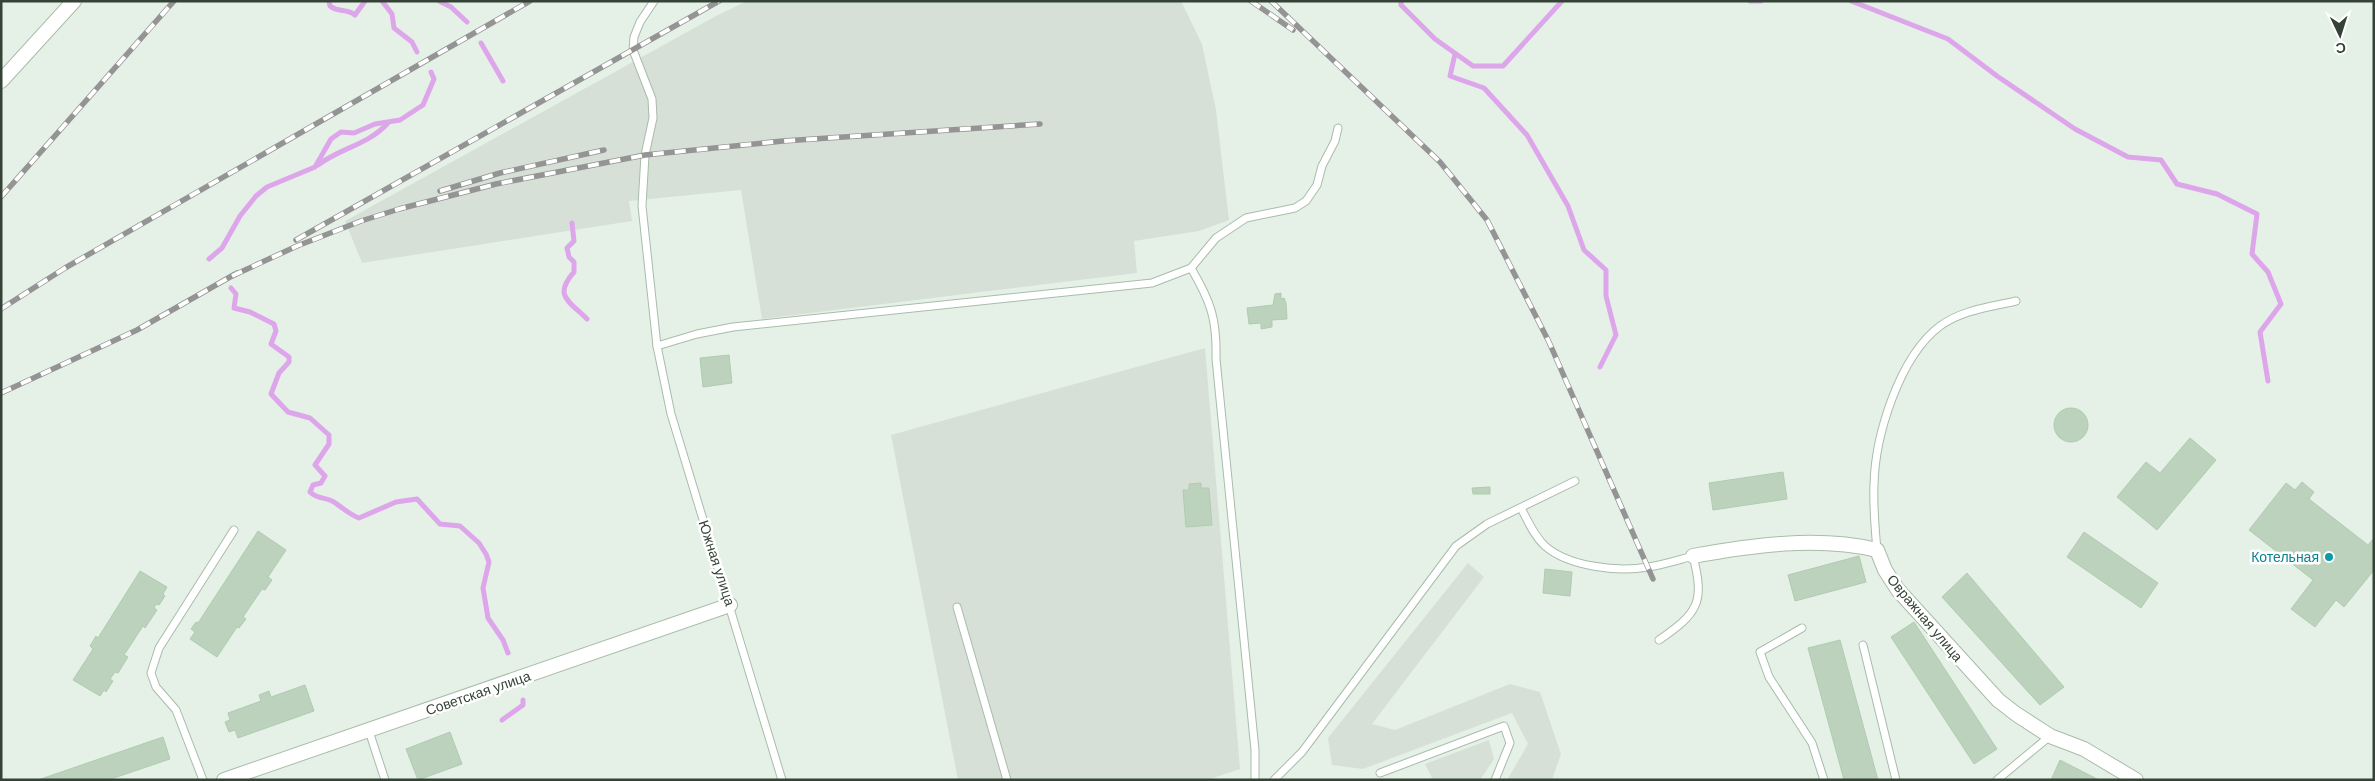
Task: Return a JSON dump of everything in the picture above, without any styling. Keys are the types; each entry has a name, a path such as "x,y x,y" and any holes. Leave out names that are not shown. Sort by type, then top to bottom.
{"street":[{"path":"1,81 74,1"},
{"path":"1693,556 1811,542 1852,544 1877,550"},
{"name":"Овражная улица","path":"1877,550 1885,570 1898,590 1998,700 2030,725 2050,736 2084,750 2136,780"},
{"name":"Советская улица","path":"224,780 730,605"}],"lane":[{"name":"Южная улица","path":"654,1 640,22 634,37 633,50 652,99 652,118 645,155 642,206 657,346 671,414 782,780"},
{"path":"657,346 697,334 734,327 1152,283 1191,268 1216,238 1240,222 1261,214 1295,208 1306,202 1317,185 1322,166 1335,141 1338,128"},
{"path":"1191,268 1213,311 1216,325 1216,359 1254,740 1255,780"},
{"path":"1877,550 1874,485 1877,454 1893,400 1911,360 1922,343 1940,327 1958,316 2016,301"},
{"path":"1274,780 1302,752 1456,546 1474,532 1575,481"},
{"path":"1521,508 1535,535 1544,545 1552,552 1580,562 1620,569 1648,567 1693,556 1699,589 1696,608 1680,625 1659,640"},
{"path":"203,780 176,710 156,687 151,673 159,648 234,530"},
{"path":"957,607 1007,780"},
{"path":"1802,628 1760,652 1769,676 1812,742 1824,780"},
{"path":"1863,645 1896,780"},
{"path":"1380,773 1504,726 1510,743 1494,780"},
{"path":"369,731 385,780"},
{"path":"1998,780 2050,736"}],"shaded area":[{"path":"747,1 1181,1 1202,44 1216,110 1229,220 1199,231 1134,241 1137,273 762,319 741,190 629,201 632,221 362,263 345,221 716,16"},
{"path":"1205,348 1240,769 1207,780 958,780 891,435"},
{"path":"1468,563 1484,577 1372,724 1395,730 1510,684 1540,692 1561,754 1552,780 1507,780 1528,744 1512,713 1363,769 1332,765 1328,738"},
{"path":"1489,740 1494,759 1480,780 1433,780 1425,764"}],"building":[{"path":"1281,293 1281,299 1284,298 1286,303 1287,319 1272,320 1272,327 1261,329 1261,323 1249,324 1247,308 1273,305 1275,294"},
{"path":"729,355 732,383 703,387 700,358"},
{"path":"2071,408 2083,413 2088,425 2083,437 2071,442 2059,437 2054,425 2059,413"},
{"path":"2190,438 2216,460 2157,530 2117,497 2146,462 2160,473"},
{"path":"1783,472 1787,499 1713,510 1709,483"},
{"name":"Котельная","path":"2302,482 2314,492 2309,499 2368,545 2374,538 2374,570 2344,607 2336,600 2315,627 2291,609 2313,580 2249,530 2286,483 2295,490"},
{"path":"1201,483 1201,488 1209,488 1212,525 1186,527 1183,490 1189,490 1189,484"},
{"path":"1490,487 1490,494 1473,494 1472,488"},
{"path":"258,531 286,550 268,577 272,580 265,590 262,589 243,617 246,619 239,628 237,627 217,657 190,639 195,632 191,629 196,622 198,623"},
{"path":"2084,532 2158,583 2141,608 2067,557"},
{"path":"1859,556 1866,582 1795,601 1788,575"},
{"path":"1545,569 1572,572 1570,596 1543,593"},
{"path":"140,571 167,587 163,594 165,596 159,605 156,604 154,608 157,610 145,628 143,626 124,655 128,657 118,673 115,672 110,679 113,681 106,692 104,690 100,696 73,680 93,649 90,646 96,636 98,638"},
{"path":"1967,573 2064,687 2040,705 1942,597"},
{"path":"1914,622 1997,749 1974,764 1891,637"},
{"path":"1840,640 1878,780 1844,780 1808,648"},
{"path":"305,685 314,711 238,738 235,730 229,732 225,722 230,720 228,713 261,701 259,695 269,691 271,697"},
{"path":"450,732 462,764 418,780 406,749"},
{"path":"163,737 170,759 108,780 38,780"},
{"path":"2060,760 2099,780 2051,780"}],"waterway":[{"path":"329,1 330,6 333,8 355,15 365,1"},
{"path":"382,1 392,14 394,28 412,42 417,52"},
{"path":"439,1 451,7 467,22"},
{"path":"1401,1 1401,5 1435,39 1473,66 1503,66 1562,1"},
{"path":"1750,1 1761,1"},
{"path":"1851,1 1948,39 1997,76 2075,129 2128,157 2161,160 2177,184 2217,194 2257,214 2252,254 2268,272 2281,304 2260,332 2268,381"},
{"path":"481,43 503,81"},
{"path":"1455,54 1450,76 1484,88 1527,135 1568,206 1584,250 1606,270 1606,296 1616,335 1600,367"},
{"path":"209,259 222,248 240,216 256,196 267,187 315,167 331,139 341,132 354,133 375,124 400,120 423,105 434,79 431,72"},
{"path":"318,165 335,154 372,136 388,123"},
{"path":"572,223 574,241 567,248 569,257 574,262 574,272 568,280 564,293 569,303 587,319"},
{"path":"231,288 236,294 234,308 250,312 274,324 276,331 271,344 289,357 289,362 279,373 271,394 288,412 310,418 329,435 329,444 315,465 325,476 321,483 313,485 310,492 315,496 332,501 359,518 396,502 417,499 440,524 460,526 479,543 486,554 489,562 483,588 488,618 503,640 508,653"},
{"path":"502,720 523,705 523,700"}],"railway":[{"path":"1,197 174,1"},
{"path":"1,309 65,268 530,1"},
{"path":"296,240 719,1"},
{"path":"1251,1 1293,30"},
{"path":"1271,1 1440,162 1487,220 1549,342 1653,579"},
{"path":"232,276 297,246 361,221 399,209 496,184 645,155 783,141 1040,124"},
{"path":"440,191 500,173 604,150"},
{"path":"1,393 137,330 237,273"}],"place":[{"name":"Котельная","path":"2329,557"}]}
